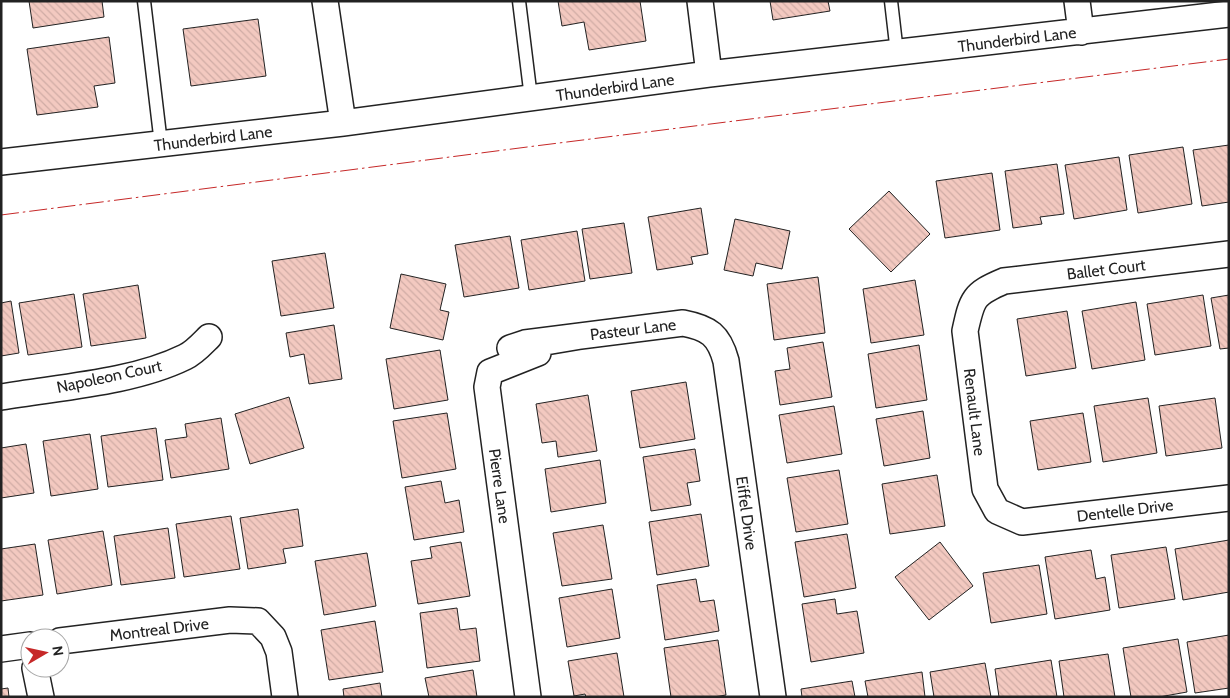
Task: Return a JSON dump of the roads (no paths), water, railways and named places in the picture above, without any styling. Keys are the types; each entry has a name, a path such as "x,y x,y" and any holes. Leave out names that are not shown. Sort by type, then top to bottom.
{"street":[{"path":"325,1 343,123"},
{"path":"700,1 709,74"},
{"path":"1077,1 1081,32"},
{"name":"Thunderbird Lane","path":"1,162 343,123 709,74 1229,14"},
{"name":"Ballet Court","path":"984,290 1004,281 1229,254"},
{"name":"Renault Lane","path":"984,290 971,305 965,330 985,489 997,511 1022,522"},
{"name":"Pasteur Lane","path":"581,336 683,323 698,326 712,333"},
{"name":"Eiffel Drive","path":"712,333 722,346 726,361 773,697"},
{"name":"Pierre Lane","path":"528,697 487,387 490,372 581,336"},
{"name":"Napoleon Court","path":"1,397 110,380 156,369 187,356 209,337"},
{"name":"Dentelle Drive","path":"1022,522 1229,498"},
{"name":"Montreal Drive","path":"70,640 230,620 258,621 273,637 279,652 285,697"},
{"path":"1,649 20,646"},
{"path":"37,678 41,697"}],"lane":[{"path":"144,1 161,144"},
{"path":"519,1 531,98"},
{"path":"891,1 897,53"}]}
